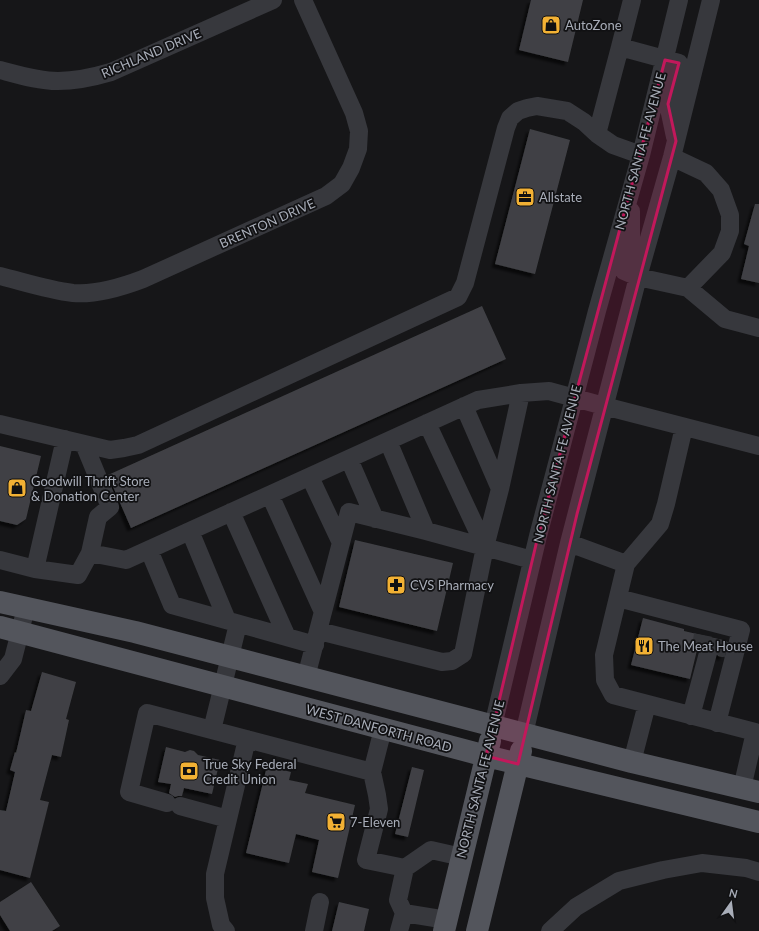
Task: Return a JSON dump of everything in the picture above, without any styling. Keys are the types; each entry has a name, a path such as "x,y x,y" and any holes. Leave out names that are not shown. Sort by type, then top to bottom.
{"main road":[{"path":"2,603 135,632 632,762 751,790"},
{"name":"WEST DANFORTH ROAD","path":"7,628 486,756 759,822"},
{"name":"NORTH SANTA FE AVENUE","path":"450,927 462,857 493,726"},
{"path":"477,931 524,734"}],"street":[{"name":"RICHLAND DRIVE","path":"0,70 29,78 58,81 86,79 111,72 273,0"},
{"name":"BRENTON DRIVE","path":"0,276 74,293 97,292 122,287 143,280 326,196 342,184 351,168 358,149 359,131 354,113 303,0"},
{"path":"598,134 632,0"},
{"name":"NORTH SANTA FE AVENUE","path":"493,726 532,560 574,398 641,155 680,0"},
{"path":"524,734 569,543 638,277 674,149 711,0"},
{"path":"620,47 679,63 668,104 674,149 706,173 721,190 730,215 730,231 722,253 688,288"},
{"path":"0,424 110,450 138,445 458,298 465,283 506,128 510,118 518,111 537,106 567,112 584,122 613,145 641,155"},
{"path":"632,188 631,246 624,271 638,277 688,288 725,319 759,328"},
{"path":"90,553 126,560 478,400 521,393 549,391 759,446"},
{"path":"149,550 172,605 287,637 317,638 442,662 452,662 463,654 485,547 500,489 521,393"},
{"path":"464,406 500,489"},
{"path":"427,423 485,547"},
{"path":"684,427 660,524 626,564 604,655 605,680 613,695 755,732 751,790"},
{"path":"35,570 65,439"},
{"path":"388,441 426,531"},
{"path":"0,560 35,570 78,575 90,553 98,517 110,507 84,444"},
{"path":"349,459 375,518"},
{"path":"310,477 341,543"},
{"path":"270,495 323,612"},
{"path":"231,512 287,637"},
{"path":"306,677 349,512 532,560"},
{"path":"190,531 232,622 230,656 212,730"},
{"path":"569,543 626,564"},
{"path":"618,598 718,638"},
{"path":"0,676 12,659 2,603"},
{"path":"7,628 26,608"},
{"path":"700,718 718,638"},
{"path":"700,718 718,638"},
{"path":"700,718 718,638"},
{"path":"632,762 648,704"},
{"path":"228,819 129,792 147,713 372,772"},
{"path":"383,729 372,772 379,809 366,860 405,868"},
{"path":"226,931 221,925 215,898 215,874 247,739"},
{"path":"399,931 404,913 398,900 405,868 431,850 462,857"},
{"path":"550,931 576,907 619,881 663,870 702,864 746,868 759,872"},
{"path":"314,931 320,902"},
{"path":"404,913 450,927"}],"highlighted area":[{"path":"665,60 679,63 668,104 676,141 577,514 518,764 486,756 538,536"}],"building":[{"name":"AutoZone","path":"531,0 583,0 568,62 519,50"},
{"path":"530,129 570,140 535,274 495,264"},
{"path":"755,204 759,204 759,283 741,279 749,246 744,244"},
{"path":"482,306 506,359 131,528 108,475"},
{"name":"Goodwill Thrift Store & Donation Center","path":"0,446 41,456 26,519 17,525 0,521"},
{"name":"CVS Pharmacy","path":"355,540 453,563 437,631 339,607"},
{"path":"643,618 684,629 684,631 727,641 723,657 718,656 716,646 711,643 701,645 698,651 697,650 690,679 631,665"},
{"path":"42,672 76,682 66,719 69,720 61,757 52,755 40,800 49,802 30,878 0,870 0,810 6,811 15,772 10,770 15,752 16,753 26,710 31,711"},
{"name":"True Sky Federal Credit Union","path":"166,747 185,752 190,750 194,751 198,755 220,760 212,794 184,788 182,796 175,797 169,793 171,784 158,782"},
{"path":"267,766 291,772 289,780 308,784 305,793 355,805 338,878 312,872 319,840 296,834 289,863 246,853"},
{"path":"412,767 424,770 408,837 395,834"},
{"path":"31,882 60,926 52,931 10,931 0,915 0,902"},
{"path":"339,902 369,909 364,931 332,931"}],"tunnel":[{"path":"700,651 703,635"},
{"path":"716,655 720,640"}],"place":[{"name":"AutoZone","path":"551,25"},
{"name":"Allstate","path":"525,197"},
{"name":"Goodwill Thrift Store & Donation Center","path":"17,488"},
{"name":"CVS Pharmacy","path":"396,585"},
{"name":"The Meat House","path":"644,646"},
{"name":"True Sky Federal Credit Union","path":"189,771"},
{"name":"7-Eleven","path":"336,822"}]}
